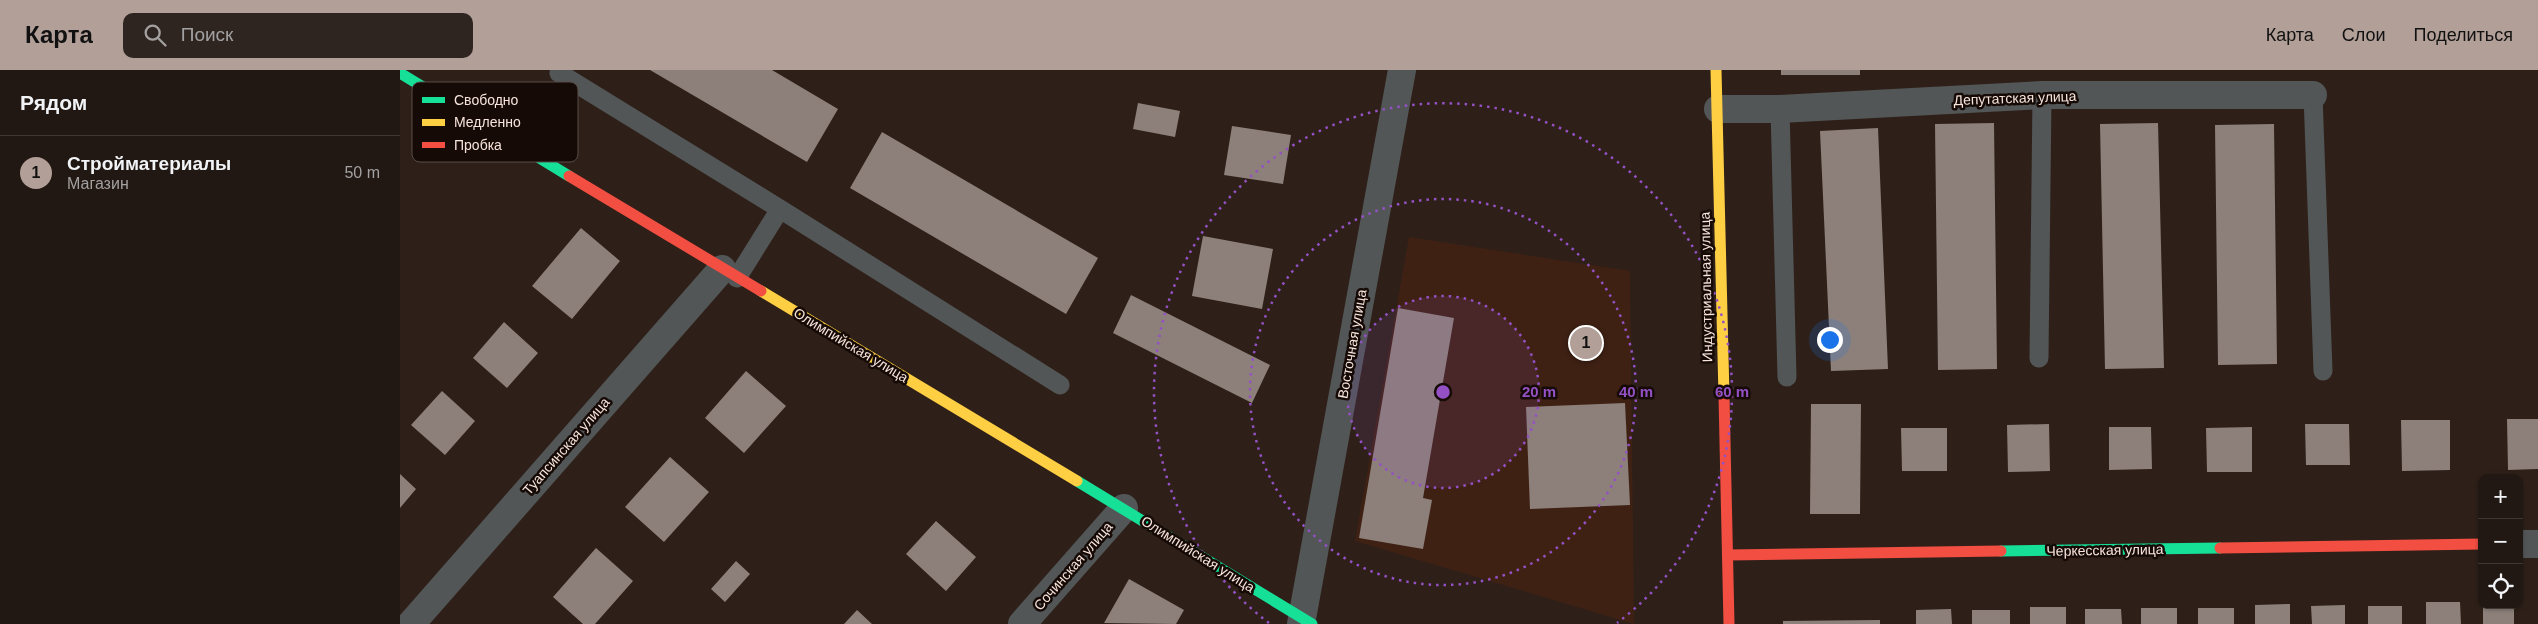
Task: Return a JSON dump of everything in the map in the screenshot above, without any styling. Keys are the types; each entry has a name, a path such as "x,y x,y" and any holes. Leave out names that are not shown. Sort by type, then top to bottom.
{"street":[{"name":"Восточная улица","path":"1305,622 1402,70"},
{"name":"Индустриальная улица","path":"1716,70 1729,624"},
{"name":"Олимпийская улица","path":"400,73 415,82"},
{"name":"Депутатская улица","path":"1718,110 1780,109 2042,95 2313,95"},
{"name":"Олимпийская улица","path":"546,162 1124,508 1305,622"},
{"name":"Туапсинская улица","path":"411,624 729,273"},
{"name":"Сочинская улица","path":"1022,624 1124,508"},
{"name":"Черкесская улица","path":"1728,555 2478,544"},
{"path":"2523,544 2538,544"}],"lane":[{"path":"559,73 574,82"},
{"path":"578,85 1060,385"},
{"path":"2039,358 2042,95"},
{"path":"2313,95 2322,371"},
{"path":"1780,109 1787,377"},
{"path":"729,273 780,209"}],"shaded area":[{"path":"1409,237 1630,271 1634,624 1355,541"}],"building":[{"path":"650,70 772,70 838,109 807,162"},
{"path":"1781,70 1860,70 1860,75 1781,75"},
{"path":"1138,103 1180,111 1175,137 1133,129"},
{"path":"1994,123 1997,369 1938,370 1935,124"},
{"path":"2158,123 2164,368 2105,369 2100,124"},
{"path":"2274,124 2277,364 2218,365 2215,125"},
{"path":"1232,126 1291,135 1283,184 1224,175"},
{"path":"1878,128 1888,369 1831,371 1820,131"},
{"path":"882,132 1098,258 1066,314 850,188"},
{"path":"581,228 620,261 572,319 532,286"},
{"path":"1203,236 1273,249 1262,309 1192,296"},
{"path":"1131,295 1270,365 1252,403 1113,333"},
{"path":"1398,308 1454,318 1423,498 1432,500 1423,549 1359,538"},
{"path":"504,322 538,353 507,388 473,358"},
{"path":"746,371 786,406 744,453 705,418"},
{"path":"442,391 475,421 445,455 411,425"},
{"path":"1625,403 1630,505 1530,509 1526,407"},
{"path":"1811,404 1861,404 1860,514 1810,514"},
{"path":"2507,419 2538,419 2538,469 2508,470"},
{"path":"2401,420 2450,420 2450,470 2402,471"},
{"path":"2049,424 2050,471 2008,472 2007,425"},
{"path":"2305,424 2349,424 2350,465 2306,465"},
{"path":"2109,427 2151,427 2152,469 2109,470"},
{"path":"2252,427 2252,472 2207,472 2206,428"},
{"path":"1901,428 1947,428 1947,471 1902,471"},
{"path":"670,457 709,492 664,542 625,507"},
{"path":"400,474 416,489 400,508"},
{"path":"936,521 976,557 946,591 906,554"},
{"path":"596,548 633,581 595,624 583,624 553,597"},
{"path":"736,561 750,574 725,602 711,589"},
{"path":"1129,579 1184,610 1176,624 1104,623"},
{"path":"2426,602 2460,602 2461,624 2426,624"},
{"path":"2290,604 2290,624 2255,624 2255,605"},
{"path":"2345,605 2345,624 2312,624 2311,606"},
{"path":"2368,606 2402,606 2402,624 2368,624"},
{"path":"2030,607 2066,607 2066,624 2030,624"},
{"path":"2141,608 2177,608 2177,624 2141,624"},
{"path":"2198,608 2234,608 2234,624 2198,624"},
{"path":"1951,609 1952,624 1916,624 1916,610"},
{"path":"2085,609 2121,609 2122,624 2085,624"},
{"path":"2483,609 2514,609 2514,624 2483,624"},
{"path":"857,610 872,624 844,624"},
{"path":"1972,610 2010,610 2010,624 1972,624"},
{"path":"1880,620 1880,624 1783,624 1783,621"}],"traffic: fast":[{"path":"400,73 415,82"},
{"path":"546,162 569,176"},
{"path":"1077,481 1312,624"},
{"path":"2001,551 2220,548"}],"traffic: slow":[{"path":"1716,70 1724,396"},
{"path":"761,291 1077,481"}],"traffic: jam":[{"path":"569,176 761,291"},
{"path":"1724,396 1729,624"},
{"path":"2220,548 2478,544"},
{"path":"1728,555 2001,551"}],"place":[{"name":"Стройматериалы","path":"1586,343"}]}
